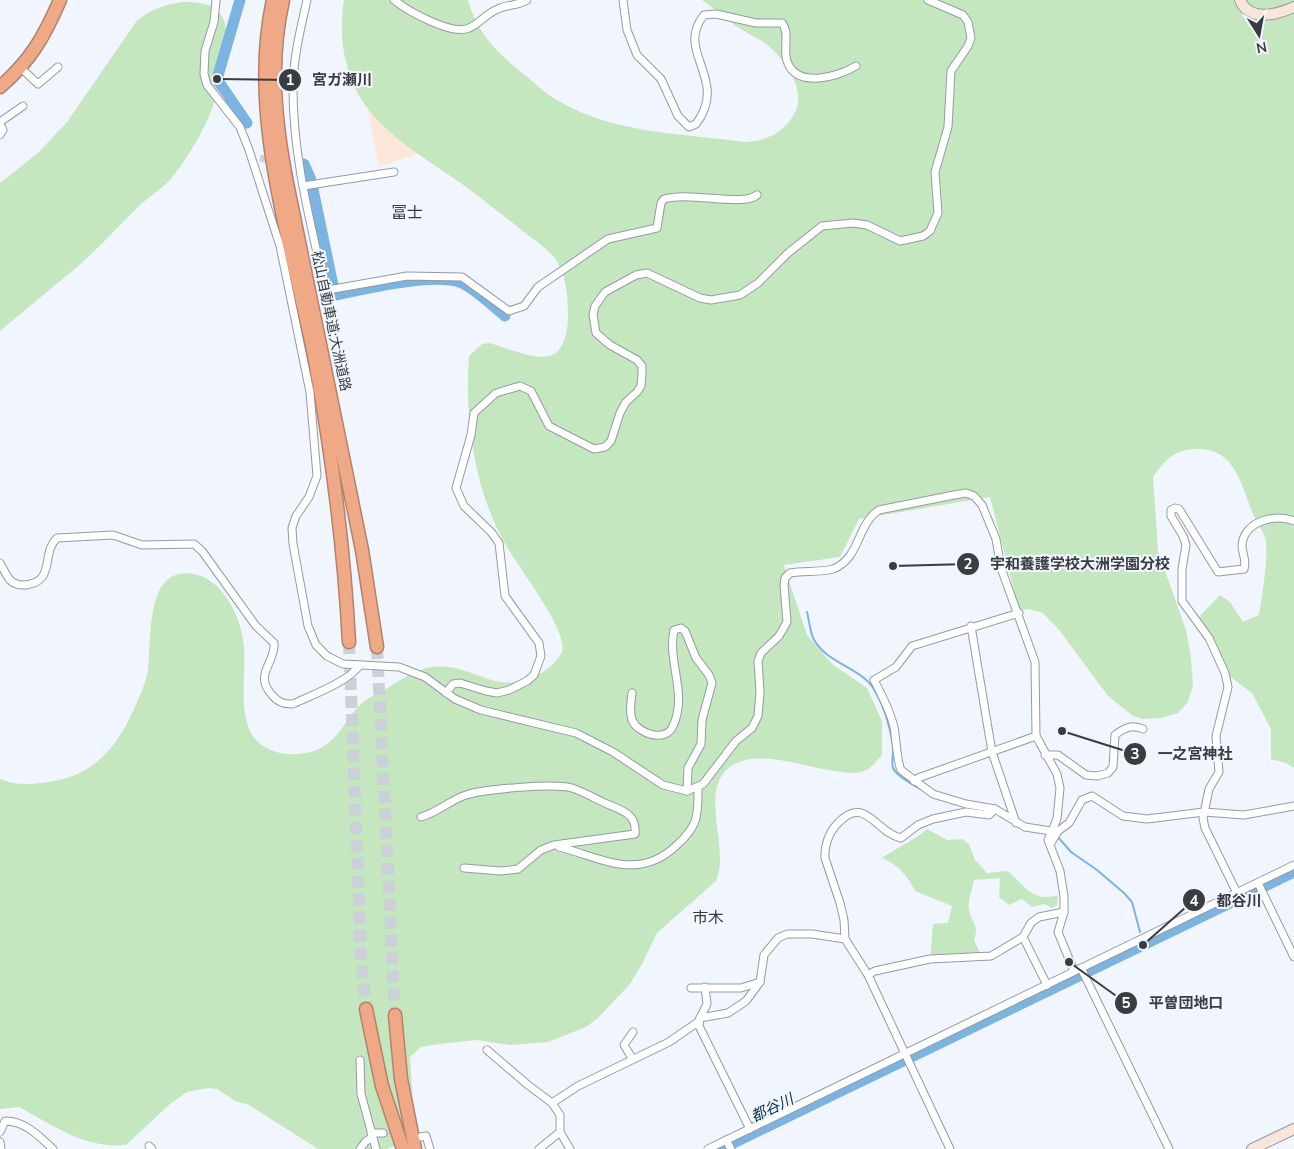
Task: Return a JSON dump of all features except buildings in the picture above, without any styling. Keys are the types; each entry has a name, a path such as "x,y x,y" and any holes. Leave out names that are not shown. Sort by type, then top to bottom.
{"highway":[{"path":"0,87 21,68 38,47 60,0"},
{"name":"松山自動車道;大洲道路","path":"283,0 276,44 274,102 281,154 362,550 377,648"},
{"path":"276,44 288,0"},
{"name":"松山自動車道;大洲道路","path":"272,4 264,81 267,124 330,447 343,553 349,642"},
{"path":"366,1009 397,1149"},
{"path":"395,1016 409,1121 418,1145"},
{"path":"387,1105 403,1149"}],"street":[{"path":"216,0 214,22 204,56 204,74 207,85 240,127 249,150 280,246 310,392 317,476 314,487 296,516 292,528 293,544 308,626 316,645 327,656 343,664 399,667 425,677 446,693 482,710 576,733 613,752 663,785 687,791 703,784 736,740 752,728 758,716 760,692 758,661 761,653 780,636 788,622 784,586 785,578 790,573 818,572 843,564 852,555 871,515 879,510 966,493 974,496 982,505 996,540 1001,568 1035,662 1036,736 1056,774 1060,788 1057,819 1048,840 1060,871 1064,912 1058,932 1080,971 1169,1149"},
{"path":"307,0 298,44 293,83 303,186 325,288 328,290 407,276 462,278 509,312 524,306 538,287 608,238 658,228 661,203 664,198 706,196 741,201 752,199 757,195"},
{"path":"394,0 403,7 452,30 462,31 471,28 497,9 519,4 527,0"},
{"path":"623,0 627,30 637,55 661,79 678,116 689,127 696,124 707,105 709,91 706,76 696,53 693,37 696,25 704,15 716,14 756,22 782,24 786,32 784,46 786,60 790,67 804,75 824,78 846,72 856,66"},
{"path":"446,693 453,684 460,683 497,693 509,690 527,681 534,675 541,656 539,643 505,596 499,543 464,506 456,488 471,435 474,413 496,393 520,386 531,391 546,422 554,430 594,449 605,447 611,441 620,413 626,402 637,392 642,374 642,366 637,360 610,345 596,333 593,315 595,306 606,292 636,276 647,273 700,298 711,300 740,295 758,283 788,253 822,226 835,223 860,224 900,241 923,236 930,232 938,213 935,172 948,127 951,71 968,46 971,38 968,22 963,15 928,0"},
{"path":"1240,0 1242,6 1254,14 1271,16 1294,7"},
{"path":"21,68 38,84 58,67"},
{"path":"0,135 4,130 0,123 23,106"},
{"path":"249,150 260,158"},
{"path":"290,164 300,166"},
{"path":"303,186 394,172"},
{"path":"1237,893 1205,828 1204,812 1209,789 1219,772 1216,736 1228,686 1220,660 1209,638 1182,601 1182,569 1186,546 1183,536 1171,516 1171,510 1178,509 1218,572 1244,569 1246,564 1242,546 1243,539 1256,524 1265,519 1280,516 1294,521"},
{"path":"0,563 13,582 20,585 40,580 44,574 50,544 57,538 113,535 142,545 194,544 202,551 256,626 274,643 275,652 266,666 264,679 267,690 276,700 284,704 293,704 355,672 360,665"},
{"path":"1018,613 971,626 912,646 896,667 874,680 893,725 899,753 898,765 914,781 933,794 993,811 1025,827 1051,831"},
{"path":"971,626 992,752 1016,822"},
{"path":"632,693 630,706 632,720 637,727 647,734 656,735 667,733 673,728 678,712 680,689 672,640 674,630 680,628 684,631 696,658 709,675 712,683 702,720 701,744 688,768 687,791"},
{"path":"1045,755 1058,755 1086,774 1096,776 1108,773 1113,766 1115,735 1124,728 1136,726 1143,729"},
{"path":"914,781 1036,736"},
{"path":"421,817 436,813 464,795 472,793 494,789 560,787 571,788 630,814 636,824 635,834 628,836 554,845 540,850 518,869 501,871 464,868"},
{"path":"554,845 611,863 649,864 672,850 687,836 695,824 699,802 698,787"},
{"path":"1050,843 1058,832 1069,823 1082,800 1092,796 1116,813 1129,817 1159,819 1204,812 1244,815 1294,806"},
{"path":"950,1149 905,1058 868,975 845,939 844,920 824,858 824,851 835,826 842,818 851,813 858,812 867,815 894,837 901,838 918,825 933,819 958,813 984,815 993,811"},
{"path":"708,1149 728,1144 750,1129 905,1058 1047,985 1080,971 1237,893 1260,886 1294,865"},
{"path":"1260,886 1294,957"},
{"path":"868,975 875,971 930,959 992,956 1023,936 1031,923 1039,917 1064,912"},
{"path":"552,1103 578,1086 632,1058 669,1042 699,1020 728,1013 739,1007 760,982 764,955 778,938 787,934 812,934 845,939"},
{"path":"1023,936 1047,985"},
{"path":"691,988 741,988 760,982"},
{"path":"699,1020 707,1004 705,987"},
{"path":"699,1020 750,1129"},
{"path":"632,1058 624,1045 633,1032"},
{"path":"487,1050 528,1086 552,1103 560,1115 560,1132 570,1149"},
{"path":"360,1060 361,1094 376,1149"},
{"path":"0,1132 5,1121 16,1121 33,1131 53,1149"},
{"path":"1252,1149 1294,1129"},
{"path":"539,1149 560,1132"},
{"path":"360,1149 372,1136 383,1133"},
{"path":"418,1145 426,1136 430,1149"},
{"path":"0,1142 1,1149"}],"shaded area":[{"path":"362,80 425,151 379,167"}],"green space":[{"path":"344,0 468,0 476,22 496,49 512,65 557,100 601,120 625,126 672,134 745,142 760,140 778,132 793,116 797,107 798,97 793,77 773,50 734,25 702,0 1294,0 1294,768 1286,763 1271,759 1271,729 1252,693 1225,673 1196,620 1220,595 1230,602 1243,622 1259,615 1263,588 1266,550 1263,531 1253,514 1240,480 1228,461 1219,454 1208,450 1181,451 1166,461 1153,477 1158,551 1186,630 1193,685 1188,702 1178,713 1161,718 1143,719 1133,716 1108,696 1060,631 1043,613 1028,609 1019,610 990,497 859,519 840,557 784,565 807,635 832,664 867,688 882,721 882,755 867,769 855,773 768,759 755,759 743,760 733,765 722,775 717,788 715,802 720,852 720,867 716,881 657,933 630,984 598,1018 586,1027 548,1042 510,1045 477,1040 421,1047 410,1057 414,1118 394,1146 387,1149 318,1149 249,1105 235,1101 217,1089 208,1088 187,1092 170,1104 126,1145 96,1143 83,1139 57,1128 19,1107 0,1109 0,779 14,783 37,784 73,776 95,763 114,744 128,721 146,680 154,605 160,590 168,579 181,574 198,575 208,579 217,586 231,604 243,637 244,701 250,731 256,740 264,746 283,754 305,753 324,746 339,732 362,703 425,668 450,667 495,681 515,682 544,671 556,661 562,652 562,643 552,617 510,552 488,507 474,457 468,406 468,381 469,356 482,344 489,343 525,354 544,357 558,351 565,339 568,324 568,300 564,277 558,263 546,249 469,189 423,158 386,128 365,105 352,81 344,55 342,13"},
{"path":"182,2 200,3 214,8 223,19 227,38 223,75 217,95 210,114 192,149 166,184 142,203 79,265 0,331 0,183 38,153 67,122 136,22 157,8"},
{"path":"927,829 947,840 962,839 969,844 975,860 987,873 1007,871 1035,895 1049,897 1058,895 1057,905 1052,908 1044,904 1032,907 1022,899 1009,905 999,897 1000,878 974,880 969,898 969,906 970,914 976,927 974,940 982,957 930,959 933,924 948,923 952,906 915,891 902,871 882,858"}],"waterway":[{"path":"240,0 217,79 247,123"},
{"path":"208,81 217,79"},
{"path":"304,164 311,180"},
{"path":"313,189 335,295 417,280 449,280 466,285 505,316"},
{"path":"807,612 813,638 819,647 835,660 861,676 869,683 879,697 890,731 893,748 893,768 901,777 920,789"},
{"path":"1000,816 1021,828"},
{"path":"1057,836 1071,852 1097,870 1132,902 1140,932"},
{"name":"都谷川","path":"721,1149 1294,872"}],"tunnel":[{"path":"260,158 290,164"},
{"path":"349,642 361,957 366,1009"},
{"path":"377,647 395,1015"},
{"path":"383,1133 415,1136"}],"place":[{"name":"宮ガ瀬川","path":"217,79"},
{"name":"宇和養護学校大洲学園分校","path":"893,566"},
{"name":"一之宮神社","path":"1062,731"},
{"name":"都谷川","path":"1143,945"},
{"name":"平曽団地口","path":"1069,962"}],"district":[{"name":"冨士","path":"407,213"},
{"name":"市木","path":"708,918"}]}
